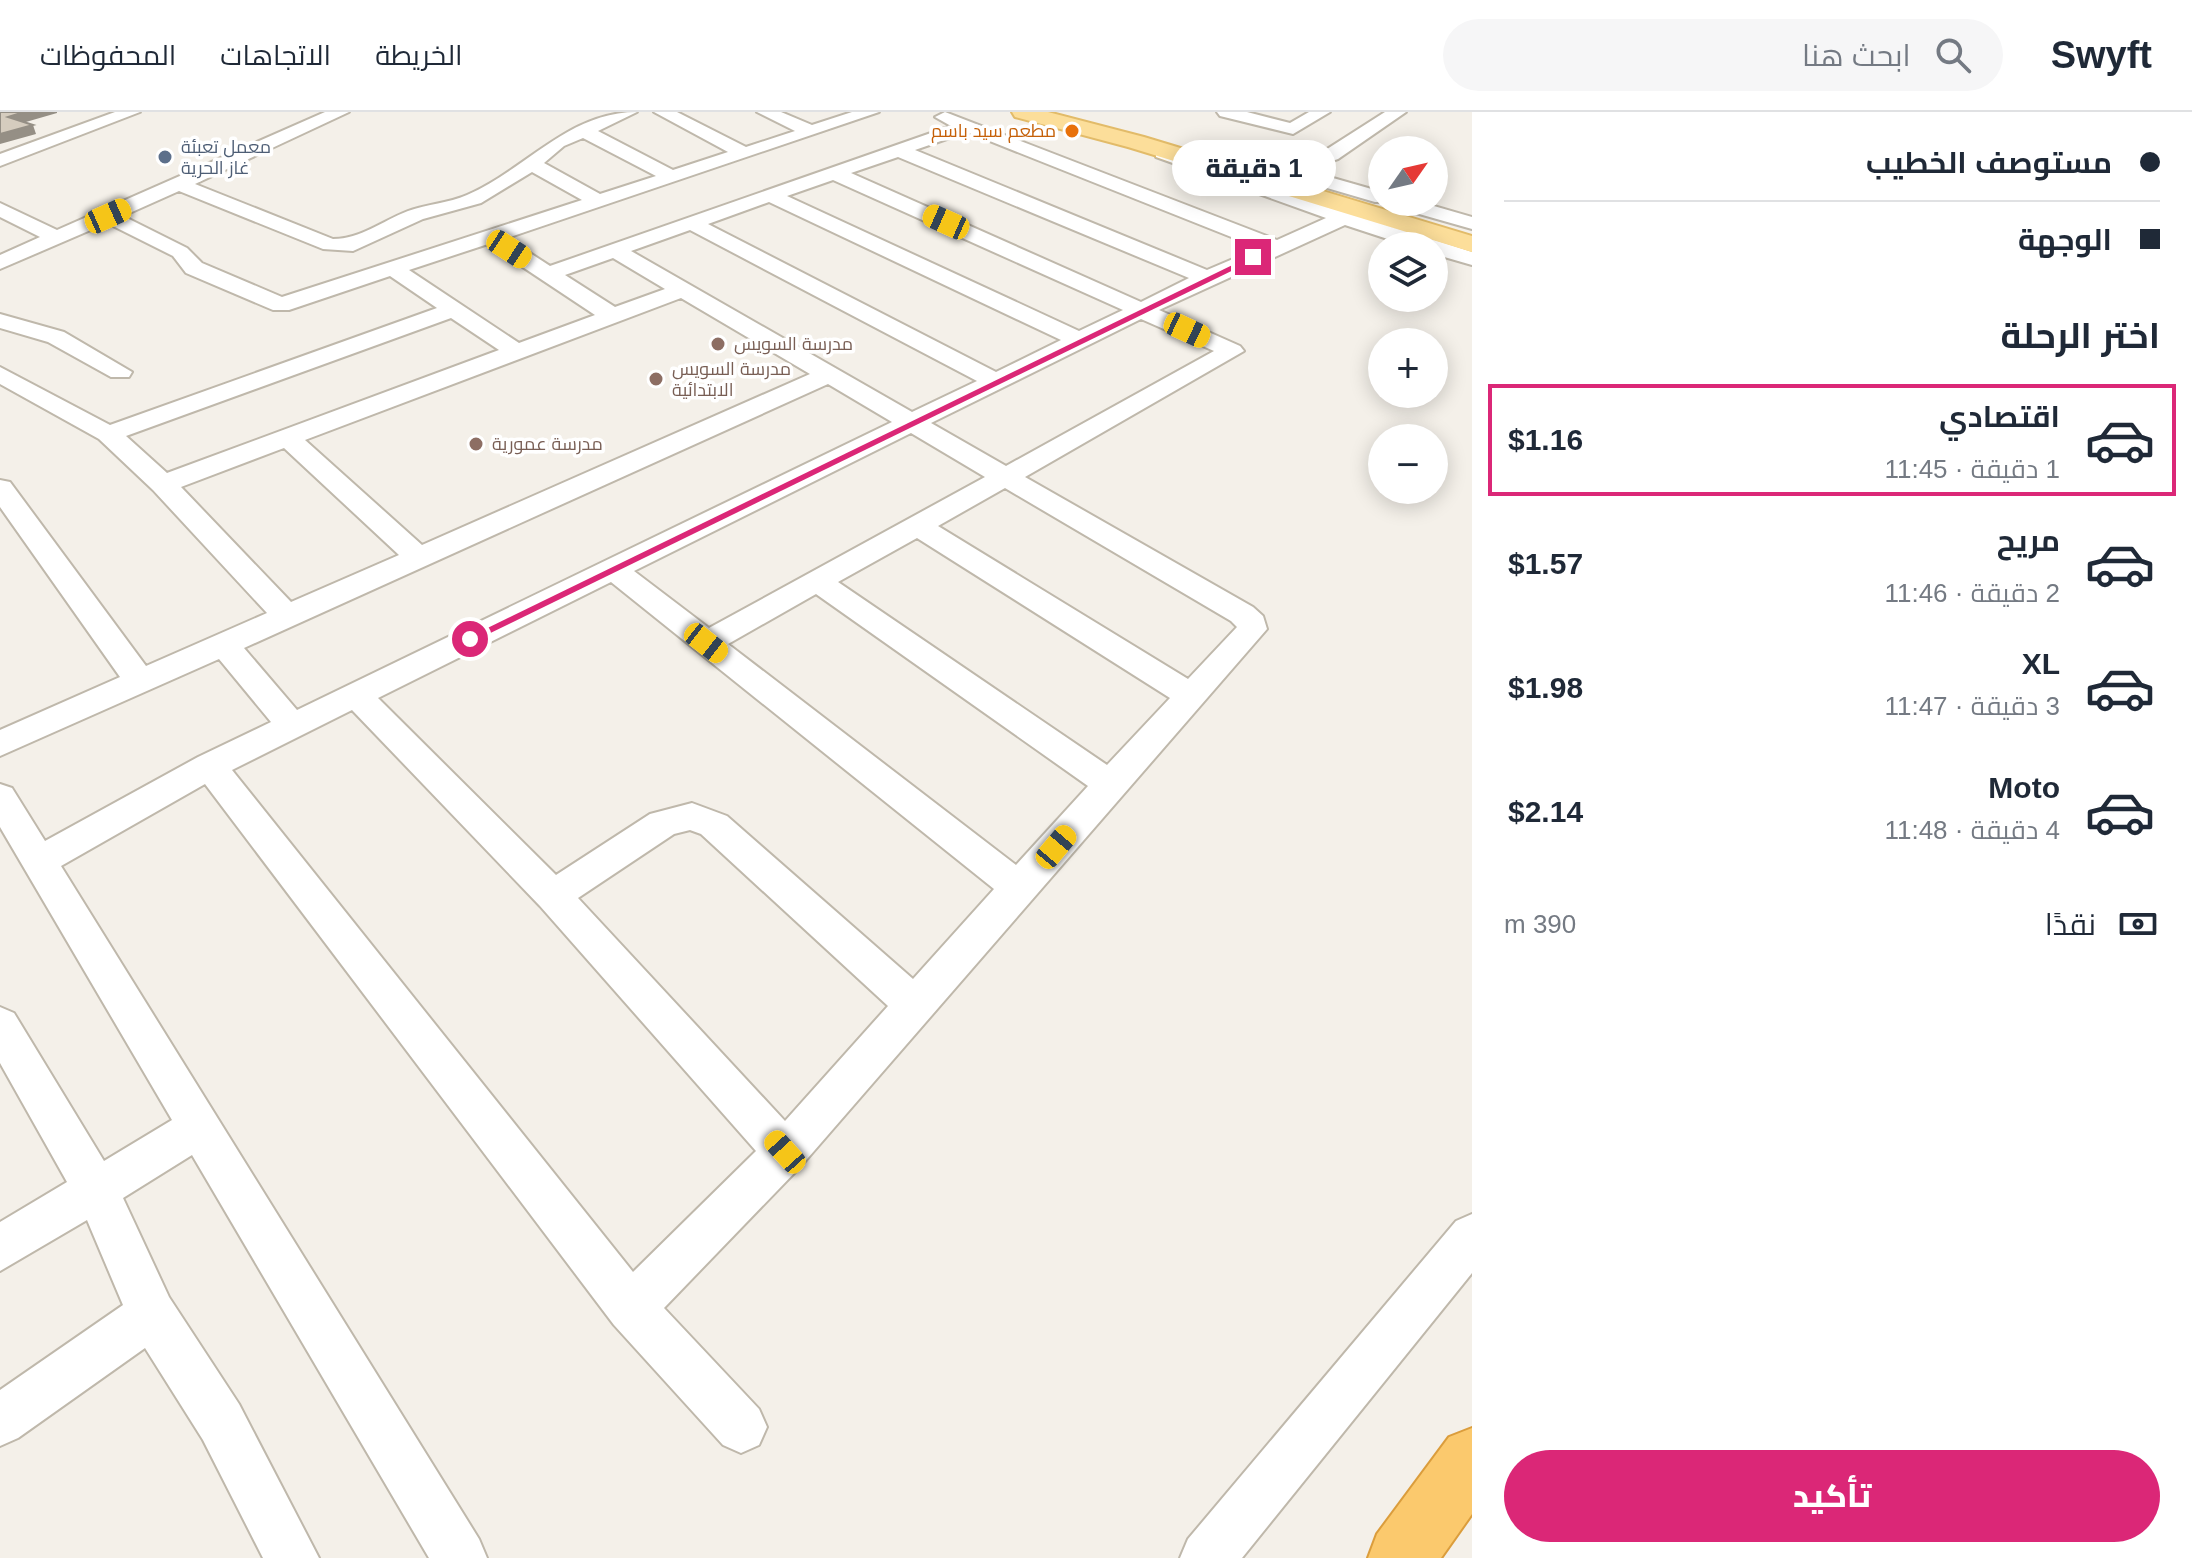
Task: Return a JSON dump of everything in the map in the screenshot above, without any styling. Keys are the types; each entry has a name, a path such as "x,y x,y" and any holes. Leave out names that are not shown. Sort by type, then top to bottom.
{"highway":[{"path":"1401,1558 1472,1460"}],"main road":[{"path":"1023,112 1136,142 1472,244"},
{"path":"1060,112 1278,173 1472,236"}],"street":[{"path":"92,112 110,120"},
{"path":"0,145 9,156 131,112"},
{"path":"0,263 340,112"},
{"path":"181,185 330,245 343,246 365,241 416,215 474,199 532,164 558,142 628,112"},
{"path":"663,112 744,153"},
{"path":"766,112 811,131"},
{"path":"108,216 180,252 194,268 281,305 870,112"},
{"path":"931,112 1276,247"},
{"path":"1226,112 1293,129 1321,112"},
{"path":"1278,173 1331,155 1397,112"},
{"path":"547,274 967,126"},
{"path":"582,130 672,177"},
{"path":"1136,142 1216,174 1386,232"},
{"path":"898,150 1207,278"},
{"path":"532,164 598,201"},
{"path":"706,643 920,527 1232,351 834,173"},
{"path":"1278,173 1368,195"},
{"path":"769,195 1079,340"},
{"path":"474,199 517,228"},
{"path":"0,209 57,238"},
{"path":"1447,216 1472,223"},
{"path":"40,861 210,766 1207,278 1344,218"},
{"path":"691,223 996,381"},
{"path":"490,236 614,317"},
{"path":"614,250 1242,614 1252,623 1252,629 1110,784 917,1007 785,1152 631,1308"},
{"path":"1448,252 1472,259"},
{"path":"392,268 516,351"},
{"path":"163,484 682,290"},
{"path":"108,434 455,309"},
{"path":"0,321 56,337 120,372"},
{"path":"0,374 108,434 163,484 286,615"},
{"path":"0,744 828,375"},
{"path":"288,438 418,557"},
{"path":"0,488 139,680"},
{"path":"920,527 1190,695"},
{"path":"613,569 1020,889"},
{"path":"818,582 1110,784"},
{"path":"223,643 292,726"},
{"path":"356,695 553,896 785,1152"},
{"path":"210,766 631,1308 741,1427"},
{"path":"0,797 460,1558"},
{"path":"553,896 663,823 692,816 714,825 917,1007"},
{"path":"4,1042 95,1188 152,1314 221,1422 292,1558"},
{"path":"0,1248 199,1127"},
{"path":"1207,1558 1472,1237"},
{"path":"0,1420 152,1314"}],"building":[{"path":"0,112 24,112 8,117 33,125 0,134"}],"place":[{"name":"مطعم سيد باسم","path":"1072,131"},
{"name":"معمل تعبئة غاز الحرية","path":"165,157"},
{"name":"مدرسة السويس","path":"718,344"},
{"name":"مدرسة السويس الابتدائية","path":"656,379"},
{"name":"مدرسة عمورية","path":"476,444"}],"route":[{"path":"470,639 1253,257"}]}
